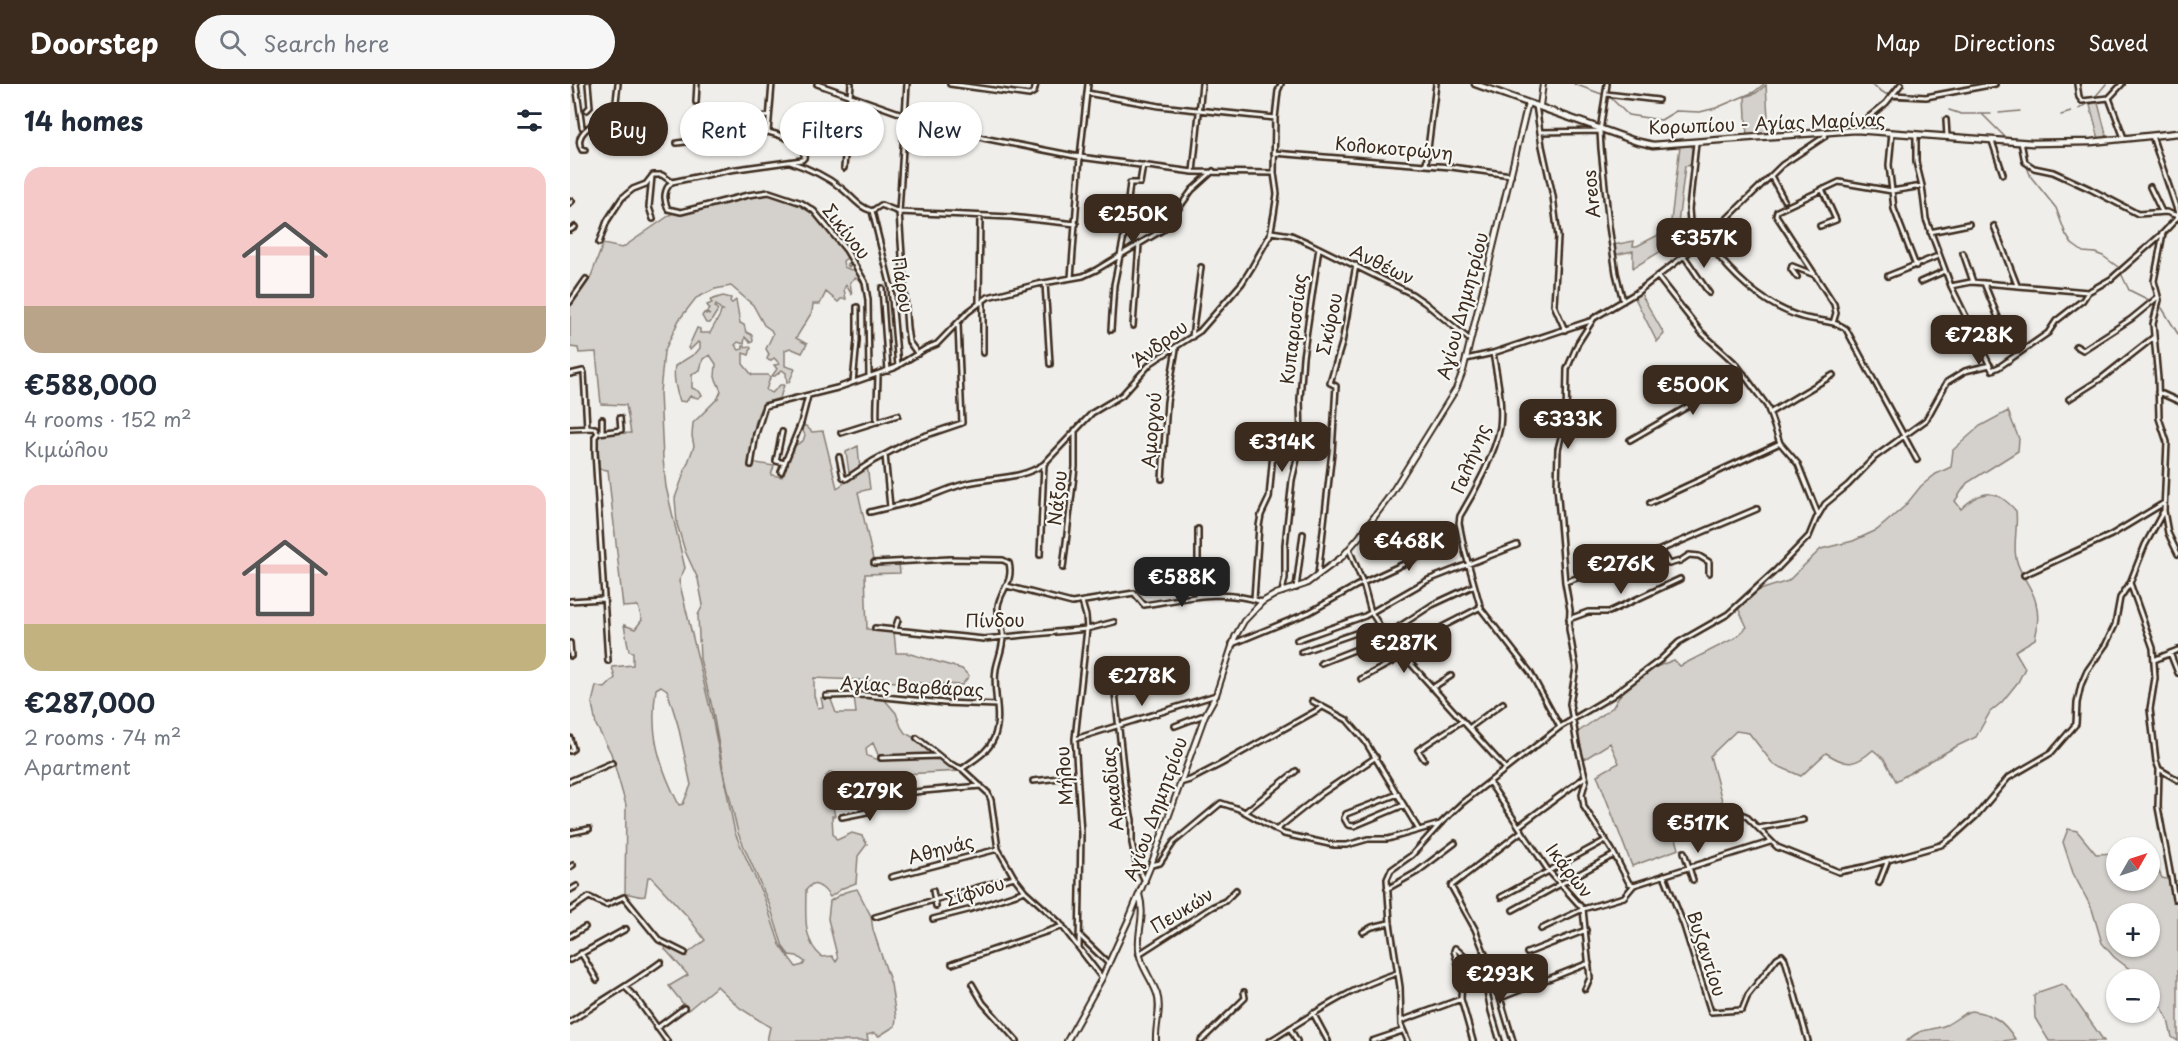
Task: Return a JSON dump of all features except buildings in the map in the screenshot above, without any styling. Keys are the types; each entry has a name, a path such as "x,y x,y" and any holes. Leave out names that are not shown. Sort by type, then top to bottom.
{"main road":[{"name":"Κορωπίου - Αγίας Μαρίνας","path":"1475,84 1600,130 1653,145 1856,130 2021,142 2091,142 2178,133"}],"street":[{"path":"576,84 582,127"},
{"path":"587,110 590,107 588,84"},
{"path":"616,102 618,84"},
{"path":"696,102 697,84"},
{"path":"599,243 607,221 622,198 633,189 646,184 655,174 672,182 802,160 805,156 801,146 768,132 772,84"},
{"path":"817,84 896,113"},
{"path":"844,168 851,84"},
{"path":"906,102 908,84"},
{"path":"950,84 1029,95 1034,92 1036,84"},
{"path":"1071,278 1088,84"},
{"path":"1193,172 1202,84"},
{"name":"Άνδρου","path":"870,512 920,500 967,483 1024,475 1044,464 1092,413 1122,394 1151,363 1200,331 1242,283 1271,232 1277,194 1274,173 1275,118 1281,84"},
{"path":"1426,165 1436,84"},
{"path":"1543,84 1538,106 1540,132 1553,196 1558,237 1554,305 1565,330"},
{"name":"Areos","path":"1607,84 1600,130 1609,226 1623,301"},
{"path":"1856,130 1858,125 1883,106 1900,84"},
{"path":"1893,95 1926,97 1995,84"},
{"path":"2077,84 2082,101 2109,98 2122,84"},
{"path":"1087,93 1143,104 1275,118"},
{"path":"1606,96 1658,100"},
{"path":"2109,98 2124,138"},
{"name":"Αγίου Δημητρίου","path":"1067,1041 1109,964 1151,865 1205,715 1216,695 1232,644 1244,621 1262,602 1317,577 1349,549 1389,497 1460,381 1528,103"},
{"path":"1946,120 1947,137"},
{"path":"585,150 582,150 578,144 588,128"},
{"path":"1540,132 1600,130"},
{"path":"1892,131 1889,165 1894,209 1916,266"},
{"path":"1466,359 1493,353 1565,330 1592,320 1623,301 1707,239 1771,176 1789,160 1824,137 1827,132"},
{"path":"1917,133 1916,162 1922,186 1923,207 1930,232 1951,286 1994,370 2037,341 2088,292 2111,279 2159,239 2178,215"},
{"path":"2152,136 2178,215"},
{"path":"982,138 1080,157 1193,172 1274,173"},
{"path":"1992,141 2003,174"},
{"path":"1696,142 1689,209 1690,222 1701,243"},
{"path":"2021,142 2025,162 2034,168 2053,172 2138,214 2164,212 2175,208"},
{"name":"Κολοκοτρώνη","path":"1274,153 1426,165 1512,175"},
{"path":"902,156 899,212 907,328 909,341 918,354"},
{"path":"788,162 824,177 842,188 859,205 872,211 881,205 899,212 1076,224"},
{"path":"1111,330 1114,285 1124,236 1130,183 1140,183 1143,165"},
{"path":"751,465 756,434 765,406 772,402 808,396 888,371 937,344 958,322 988,297 1096,270 1164,229 1192,190 1214,171"},
{"path":"652,176 649,207 653,219"},
{"path":"1771,176 1784,200"},
{"name":"Σικίνου","path":"672,182 666,190 665,201 668,209 676,212 769,192 794,200 814,211 846,250 865,283 868,300 869,378"},
{"path":"1833,323 1836,309 1775,213 1839,182 1892,191 1922,186"},
{"path":"2150,187 2164,212 2178,215"},
{"path":"1820,226 1836,220 1822,189"},
{"name":"Πάρου","path":"872,211 891,286 898,366"},
{"path":"979,303 980,216"},
{"path":"1930,232 1969,224"},
{"path":"1994,226 2017,285"},
{"path":"570,230 575,227"},
{"name":"Ανθέων","path":"1271,232 1291,235 1421,299 1470,340"},
{"path":"1667,250 1695,232"},
{"path":"1707,239 1731,269 1772,305 1803,318 1842,326 1849,333 1917,460"},
{"path":"2159,239 2154,281 2159,307 2153,324 2159,418 2167,442 2164,511 2168,533 2178,554"},
{"path":"1133,326 1139,243"},
{"name":"Κυπαρισσίας","path":"1282,592 1292,480 1301,442 1300,399 1306,335 1319,248"},
{"path":"1963,253 1973,282"},
{"path":"1684,256 1709,293"},
{"path":"1888,276 1938,256"},
{"name":"Σκύρου","path":"1317,577 1332,452 1336,386 1330,382 1342,343 1356,265"},
{"path":"1797,277 1791,269 1792,266 1815,275"},
{"path":"1191,338 1201,267"},
{"path":"1920,282 1945,271"},
{"path":"1657,276 1701,332 1744,374 1770,412 1772,425 1780,443 1798,464 1818,515"},
{"path":"570,302 586,279"},
{"path":"1984,282 2006,338"},
{"path":"1951,286 1984,282 2088,292"},
{"path":"1045,283 1050,364"},
{"path":"882,288 888,371"},
{"path":"2076,346 2083,350 2157,298"},
{"path":"983,301 983,353"},
{"path":"853,382 857,341 857,307"},
{"path":"1592,320 1578,343 1567,369 1565,422 1558,449 1557,486 1565,582 1570,610 1571,644 1576,668 1570,704 1585,777 1582,795 1584,807 1615,855 1629,883 1634,885"},
{"path":"838,457 843,477 846,479 912,440 962,423 958,322"},
{"path":"2069,399 2102,378 2154,337"},
{"name":"Αμοργού","path":"1162,479 1166,410 1176,348"},
{"name":"Γαλήνης","path":"1493,353 1500,428 1479,481 1460,516 1459,523 1473,586 1481,607 1530,672 1560,727"},
{"path":"1408,1041 1402,1031 1400,987 1390,923 1387,879 1391,870 1412,855 1452,812 1560,727 1612,696 1660,660 1679,642 1728,614 1809,536 1818,515 1826,504 1864,467 1926,420 1947,382 1965,371 1990,365"},
{"path":"570,374 584,371 587,428"},
{"path":"1630,440 1744,374"},
{"path":"877,422 878,375"},
{"path":"1770,412 1833,375"},
{"path":"2158,392 2178,401"},
{"path":"781,472 801,423 808,396"},
{"path":"841,433 898,415"},
{"path":"570,429 596,428 600,432 621,430 620,418"},
{"path":"602,419 600,432 595,437 595,452 608,661"},
{"name":"Νάξου","path":"1063,568 1075,467 1075,430"},
{"path":"1254,599 1261,515 1269,498 1275,431"},
{"path":"782,432 776,460 784,464"},
{"path":"1650,503 1780,443"},
{"path":"885,455 890,507"},
{"path":"1040,555 1044,464"},
{"path":"2024,575 2111,535 2164,503"},
{"path":"1565,582 1660,550 1757,509"},
{"path":"1731,819 1741,814 1759,828 1777,847 1839,872 1888,861 1941,845 1958,833 1976,816 2008,778 2051,753 2076,724 2076,703 2080,685 2106,644 2115,625 2120,598 2130,583 2145,545 2164,511"},
{"path":"1198,529 1198,596"},
{"path":"1296,588 1303,534"},
{"path":"1232,644 1310,612 1363,583 1448,544"},
{"path":"1297,640 1365,616 1428,580 1517,545"},
{"path":"1349,549 1363,583 1371,612 1386,636 1506,769"},
{"path":"1660,550 1669,564 1689,555 1699,556 1709,562 1709,573"},
{"path":"874,563 950,559 1003,560 1010,565 1007,586 998,610 1003,638 995,672 999,719 994,738 982,755 962,769"},
{"path":"1569,619 1592,612 1606,614 1680,579"},
{"path":"2130,583 2145,621 2154,660 2155,684 2150,709 2154,754 2159,770 2158,807 2175,899"},
{"path":"1007,586 1072,603 1134,593 1144,605 1217,594 1262,602"},
{"path":"1321,663 1386,636 1432,605 1473,586"},
{"path":"570,602 603,599"},
{"name":"Μήλου","path":"1079,948 1082,833 1075,739 1087,629 1082,602"},
{"path":"1442,627 1481,607"},
{"path":"895,629 898,620"},
{"name":"Πίνδου","path":"875,628 984,639 1087,629 1114,622"},
{"path":"1301,652 1379,625"},
{"path":"570,642 571,656"},
{"path":"2154,660 2178,650"},
{"path":"2170,653 2178,673"},
{"path":"1361,679 1403,656"},
{"path":"1432,688 1451,676"},
{"name":"Αρκαδίας","path":"1115,692 1125,785 1132,820 1133,852 1144,881"},
{"name":"Αγίας Βαρβάρας","path":"826,696 865,695 997,705"},
{"path":"1075,739 1216,695"},
{"path":"1312,701 1347,720 1376,757 1419,830"},
{"path":"1469,728 1503,703"},
{"path":"1180,783 1211,770 1322,708"},
{"path":"1175,726 1205,715"},
{"path":"1424,759 1418,750 1462,721"},
{"path":"570,738 573,749 570,751"},
{"path":"917,738 948,763 962,769 988,793 998,849 1014,877 1025,891 1063,926 1102,978"},
{"path":"881,758 938,756"},
{"path":"1276,830 1321,794 1376,757"},
{"path":"570,781 612,763"},
{"path":"2159,770 2178,780"},
{"path":"1245,812 1296,771"},
{"path":"1033,781 1077,776"},
{"path":"1519,826 1585,777"},
{"name":"Ικάρων","path":"1489,782 1548,870 1583,909 1587,930 1590,978 1585,989"},
{"path":"838,786 861,799 981,786"},
{"path":"1398,794 1346,814 1344,818 1348,825 1354,826 1405,805"},
{"path":"842,817 867,812 867,798"},
{"path":"1151,865 1160,863 1174,842 1221,803 1230,804 1276,830 1328,844 1353,844 1368,839 1388,839 1440,824"},
{"path":"1759,828 1803,820"},
{"path":"570,833 589,829"},
{"path":"1513,1041 1493,974 1475,929 1451,886 1522,831"},
{"path":"1501,897 1606,840"},
{"path":"1541,929 1583,909 1624,897 1634,885 1770,842"},
{"path":"1387,889 1417,872 1455,843"},
{"name":"Αθηνάς","path":"891,877 998,849"},
{"path":"1684,852 1693,880"},
{"path":"1513,910 1615,855"},
{"path":"1879,883 1888,861"},
{"name":"Βυζαντίου","path":"1664,875 1684,926 1711,1012 1742,1010 1751,991 1777,957 1782,955 1808,1041"},
{"path":"875,917 1014,877"},
{"path":"570,890 577,886"},
{"name":"Πευκών","path":"1139,954 1225,901 1236,890"},
{"path":"933,891 936,906"},
{"name":"Σίφνου","path":"933,919 1025,891"},
{"path":"1138,894 1143,916 1139,954 1157,994 1159,1005 1156,1041"},
{"path":"570,910 589,897 606,904 624,897 659,940 684,953"},
{"path":"1363,932 1372,927 1390,923"},
{"path":"952,964 1063,926"},
{"path":"570,936 585,927"},
{"path":"570,960 626,929"},
{"path":"1527,953 1587,930"},
{"path":"1079,936 1109,964"},
{"path":"1473,1041 1461,999 1462,976 1455,948 1496,988"},
{"path":"581,953 597,980"},
{"path":"570,1022 661,962"},
{"path":"1500,998 1589,963"},
{"path":"1270,1041 1344,996 1397,973"},
{"path":"1484,974 1500,1041"},
{"path":"972,984 983,1003 1017,1041"},
{"path":"625,987 636,998 667,1041"},
{"path":"1201,1041 1245,998 1244,992"},
{"path":"1401,1021 1461,999"},
{"path":"657,1028 684,1008"},
{"path":"1313,1013 1328,1041"},
{"path":"1290,1028 1297,1041"},
{"path":"1372,1041 1402,1031"}],"shaded area":[{"path":"1766,85 1769,134 1747,136 1745,97 1756,93"},
{"path":"2098,103 2107,138 2099,139 2090,105"},
{"path":"1680,146 1695,147 1692,165 1685,166 1678,224 1688,220 1693,232 1633,268 1633,251 1614,255 1613,245 1634,241 1633,246 1637,246 1670,229"},
{"path":"762,194 783,197 807,205 819,212 823,219 821,221 831,229 833,238 842,239 852,262 849,267 847,265 850,260 847,258 843,261 844,267 851,270 859,268 861,280 855,278 850,282 852,295 846,285 844,289 846,299 838,302 826,292 820,304 813,304 812,312 796,338 807,344 802,353 790,348 785,350 785,366 795,369 787,383 786,373 782,370 772,376 777,369 774,365 780,364 774,358 770,361 767,359 769,354 766,349 773,334 764,325 753,305 731,286 715,289 696,298 679,320 664,352 660,392 666,487 685,568 679,581 711,712 735,833 765,900 780,945 796,967 805,962 797,956 789,955 783,947 770,906 738,833 700,659 698,615 703,605 698,579 685,551 677,524 675,498 694,446 693,423 718,398 721,391 715,377 716,364 710,355 703,359 700,370 692,374 692,388 702,395 698,398 690,396 686,402 680,401 675,384 675,366 700,348 698,342 690,350 688,348 697,328 700,329 700,333 710,333 723,311 716,305 718,310 710,323 706,323 702,316 704,313 710,315 706,312 710,309 707,305 712,303 710,300 723,296 731,298 732,303 736,300 740,323 744,325 746,332 752,335 753,341 751,343 745,337 744,344 738,342 735,345 739,350 743,349 743,346 751,348 749,355 743,353 743,364 752,375 768,375 770,378 766,390 772,393 780,385 784,385 780,398 766,403 758,414 750,462 774,466 771,475 782,477 794,446 803,441 805,435 802,426 806,426 812,432 823,431 837,488 850,479 846,452 858,446 860,470 867,465 870,489 858,492 874,564 899,564 900,573 865,574 867,629 894,632 896,653 907,653 962,669 969,676 962,685 814,678 814,696 818,708 823,707 821,698 830,697 836,713 856,713 854,696 884,699 896,713 905,733 920,741 937,755 879,757 873,743 866,748 867,756 876,759 938,757 960,771 884,775 862,783 851,783 831,772 826,776 828,784 826,794 831,797 835,816 832,816 833,834 837,840 852,833 862,836 867,844 858,856 856,883 830,897 822,888 812,884 806,890 808,935 816,951 822,957 832,956 836,962 838,959 828,919 830,901 845,892 857,889 871,916 873,930 891,984 896,1018 895,1026 879,1036 874,1033 867,1035 868,1041 767,1041 770,1027 740,1008 717,986 688,1010 669,986 688,975 665,949 666,946 687,954 705,940 688,917 651,877 648,877 645,896 625,894 626,805 611,753 596,725 592,703 596,686 605,688 615,678 612,667 633,665 633,652 629,651 624,625 635,629 642,620 638,606 623,607 608,470 599,469 598,438 603,434 631,433 626,405 601,404 596,352 579,353 578,348 570,347 570,307 590,279 603,244 622,248 673,213 690,212","holes":["661,686 667,690 678,725 691,785 683,804 679,805 661,763 655,735 656,689"]},
{"path":"1640,292 1664,334 1657,342 1634,296"},
{"path":"2008,411 2019,439 2018,451 1967,483 1955,501 1961,509 1976,497 1990,494 2002,498 2016,511 2016,558 2034,597 2038,615 2037,627 2035,639 2015,651 2025,668 2018,682 2002,702 1990,712 1976,737 1896,781 1884,759 1873,750 1850,763 1826,753 1801,776 1773,764 1749,733 1736,731 1710,756 1724,808 1675,835 1679,849 1632,866 1597,775 1619,763 1610,743 1583,760 1578,732 1613,707 1620,695 1656,667 1674,660 1680,666 1735,638 1747,627 1738,608 1757,591 1788,581 1821,549 1853,541 1877,530 1905,506 1921,486 1936,474 1951,467 1953,450 1980,426"},
{"path":"2068,829 2077,831 2096,854 2106,854 2106,891 2160,891 2160,874 2162,878 2178,881 2178,1041 2172,1037 2168,1020 2160,1006 2160,969 2129,969 2114,957 2160,957 2160,903 2106,903 2106,948 2102,943 2092,909 2073,873 2063,842"},
{"path":"2062,984 2104,1041 2049,1041 2035,1018 2034,996"},
{"path":"1971,1011 1997,1019 2015,1039 1907,1041 1917,1033 1946,1025"}],"waterway":[{"path":"1574,84 1610,97 1628,115 1661,120 1676,111 1700,112 1716,108 1754,92 1764,84"},
{"path":"1870,84 1889,96"},
{"path":"2095,97 2106,84"},
{"path":"1894,99 1925,100"},
{"path":"2079,109 2092,101"},
{"path":"1949,110 1961,114 1991,114"},
{"path":"1999,113 2020,111"},
{"path":"2061,115 2071,112"},
{"path":"1983,115 2006,138"},
{"path":"2027,167 2031,177 2056,208 2066,235 2072,244 2083,252 2103,256 2118,267 2129,290 2157,304"},
{"path":"2162,308 2178,334"}]}
